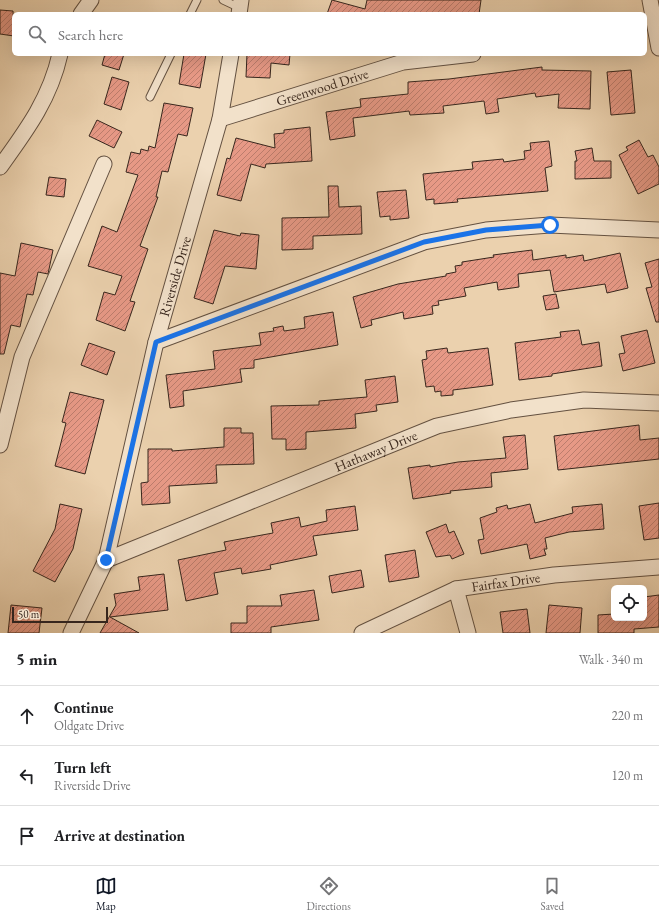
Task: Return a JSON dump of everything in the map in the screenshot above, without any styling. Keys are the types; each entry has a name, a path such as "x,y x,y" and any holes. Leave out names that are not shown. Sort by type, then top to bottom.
{"street":[{"path":"82,12 91,0"},
{"path":"647,46 659,47 650,0"},
{"path":"0,167 33,121 55,76 60,56"},
{"name":"Riverside Drive","path":"71,633 106,560 156,342 220,119 232,56"},
{"name":"Greenwood Drive","path":"220,119 403,62 456,56"},
{"path":"0,445 22,357 104,164"},
{"path":"156,342 424,242 486,230 550,225 659,230"},
{"name":"Hathaway Drive","path":"106,560 437,426 511,410 584,400 659,403"},
{"name":"Fairfax Drive","path":"362,633 456,589 554,575 659,567"},
{"path":"456,589 468,633"}],"lane":[{"path":"191,12 197,0"},
{"path":"223,0 240,7"},
{"path":"150,97 170,56"}],"building":[{"path":"332,0 365,9 367,0 481,0 479,12 328,12"},
{"path":"0,10 13,11 12,36 0,34"},
{"path":"104,56 123,56 119,70 102,65"},
{"path":"184,56 206,56 200,88 179,84"},
{"path":"247,56 290,56 289,65 271,63 270,78 246,77"},
{"path":"542,67 542,70 591,71 590,109 558,108 559,94 536,97 535,93 497,99 499,112 486,114 484,101 443,106 444,113 410,115 409,111 353,118 355,136 330,140 326,112 361,107 360,99 408,94 408,82 449,79"},
{"path":"631,70 635,113 611,115 607,72"},
{"path":"112,77 129,82 121,110 104,104"},
{"path":"164,103 193,108 187,136 178,134 168,172 162,171 156,197 158,197 140,246 148,249 130,301 135,302 125,331 96,320 104,292 115,295 122,276 88,266 102,226 117,232 138,175 126,172 131,152 140,154 141,149 148,151 149,146 155,148"},
{"path":"97,120 122,132 114,148 89,136"},
{"path":"310,127 312,161 266,164 265,168 251,164 241,201 217,195 227,158 230,159 236,138 275,148 274,134 284,133 284,130"},
{"path":"639,140 648,157 653,155 659,167 659,184 638,194 619,155 628,150 626,147"},
{"path":"549,141 552,166 545,168 548,191 457,199 458,202 434,204 434,199 426,200 423,174 473,169 472,162 503,159 504,162 525,159 524,151 531,150 530,143"},
{"path":"592,148 594,161 611,161 611,178 575,179 575,161 577,161 575,151"},
{"path":"49,177 66,179 64,197 46,195"},
{"path":"328,186 338,186 339,207 361,206 362,234 313,236 313,249 282,250 282,218 329,217"},
{"path":"406,190 409,218 390,220 390,216 380,217 377,192"},
{"path":"214,230 240,236 241,233 259,235 256,269 225,266 213,304 194,298"},
{"path":"21,243 53,250 48,274 38,272 33,295 27,294 20,327 11,325 4,354 0,354 0,273 15,276"},
{"path":"532,250 533,260 566,255 566,258 583,255 584,261 620,253 628,288 607,293 605,284 554,292 550,270 518,274 519,287 498,290 497,282 464,288 466,296 438,301 439,305 432,306 433,314 404,319 403,312 371,320 372,325 361,328 353,297 398,284 446,276 446,274 456,272 455,266 462,265 462,262 494,257 493,255"},
{"path":"659,259 659,322 656,322 646,288 652,287 645,263"},
{"path":"556,294 559,308 546,310 543,296"},
{"path":"333,312 338,345 254,360 254,368 240,369 242,382 183,391 184,406 170,408 166,375 215,369 213,351 261,345 259,333 274,331 273,328 283,326 284,331 305,328 304,317"},
{"path":"579,330 582,345 599,342 602,366 552,374 552,376 519,380 515,343 561,337 560,332"},
{"path":"647,330 655,363 623,371 619,354 625,353 621,336"},
{"path":"89,343 115,352 107,375 81,365"},
{"path":"447,348 448,353 488,348 493,385 453,390 453,395 441,396 441,391 435,392 434,386 426,387 422,360 427,359 426,351"},
{"path":"395,376 398,402 376,405 377,411 355,414 356,428 306,432 306,449 286,450 286,439 272,439 271,406 319,405 319,401 367,397 365,380"},
{"path":"70,392 104,400 85,474 55,466 66,423 62,422"},
{"path":"639,425 640,440 659,438 659,459 558,470 554,436"},
{"path":"224,428 241,428 241,433 253,433 254,464 216,465 217,483 169,486 170,503 142,505 141,483 148,482 148,449 172,449 172,451 224,447"},
{"path":"525,435 528,469 491,473 492,487 450,491 451,493 413,499 408,468 430,465 430,467 458,462 506,458 503,437"},
{"path":"659,503 659,538 644,540 639,506"},
{"path":"60,504 82,509 73,549 55,582 33,571 55,529"},
{"path":"530,504 535,523 573,513 572,507 602,504 604,529 569,532 545,538 547,549 544,549 546,555 530,559 527,544 481,554 478,540 484,539 480,518 497,512 496,508 507,505 508,509"},
{"path":"355,506 358,530 313,536 317,555 270,565 271,569 242,574 241,568 214,573 218,594 186,601 178,560 226,550 224,542 273,533 271,523 299,517 301,527 327,521 326,510"},
{"path":"446,524 449,533 454,531 464,554 452,559 450,555 436,557 426,532"},
{"path":"415,550 419,577 389,582 385,555"},
{"path":"361,570 364,587 332,593 329,576"},
{"path":"164,574 168,610 110,617 139,633 100,633 116,605 114,594 140,590 138,577"},
{"path":"314,590 319,620 271,627 271,633 231,633 231,623 247,623 247,606 282,606 280,595"},
{"path":"659,595 659,627 634,629 634,633 598,633 598,615 611,614 611,621 647,621 647,597"},
{"path":"11,605 42,608 39,633 8,633"},
{"path":"549,605 582,608 580,633 546,633"},
{"path":"527,609 530,633 503,633 500,612"}],"route":[{"path":"106,560 156,342 424,242 486,230 550,225"}]}
